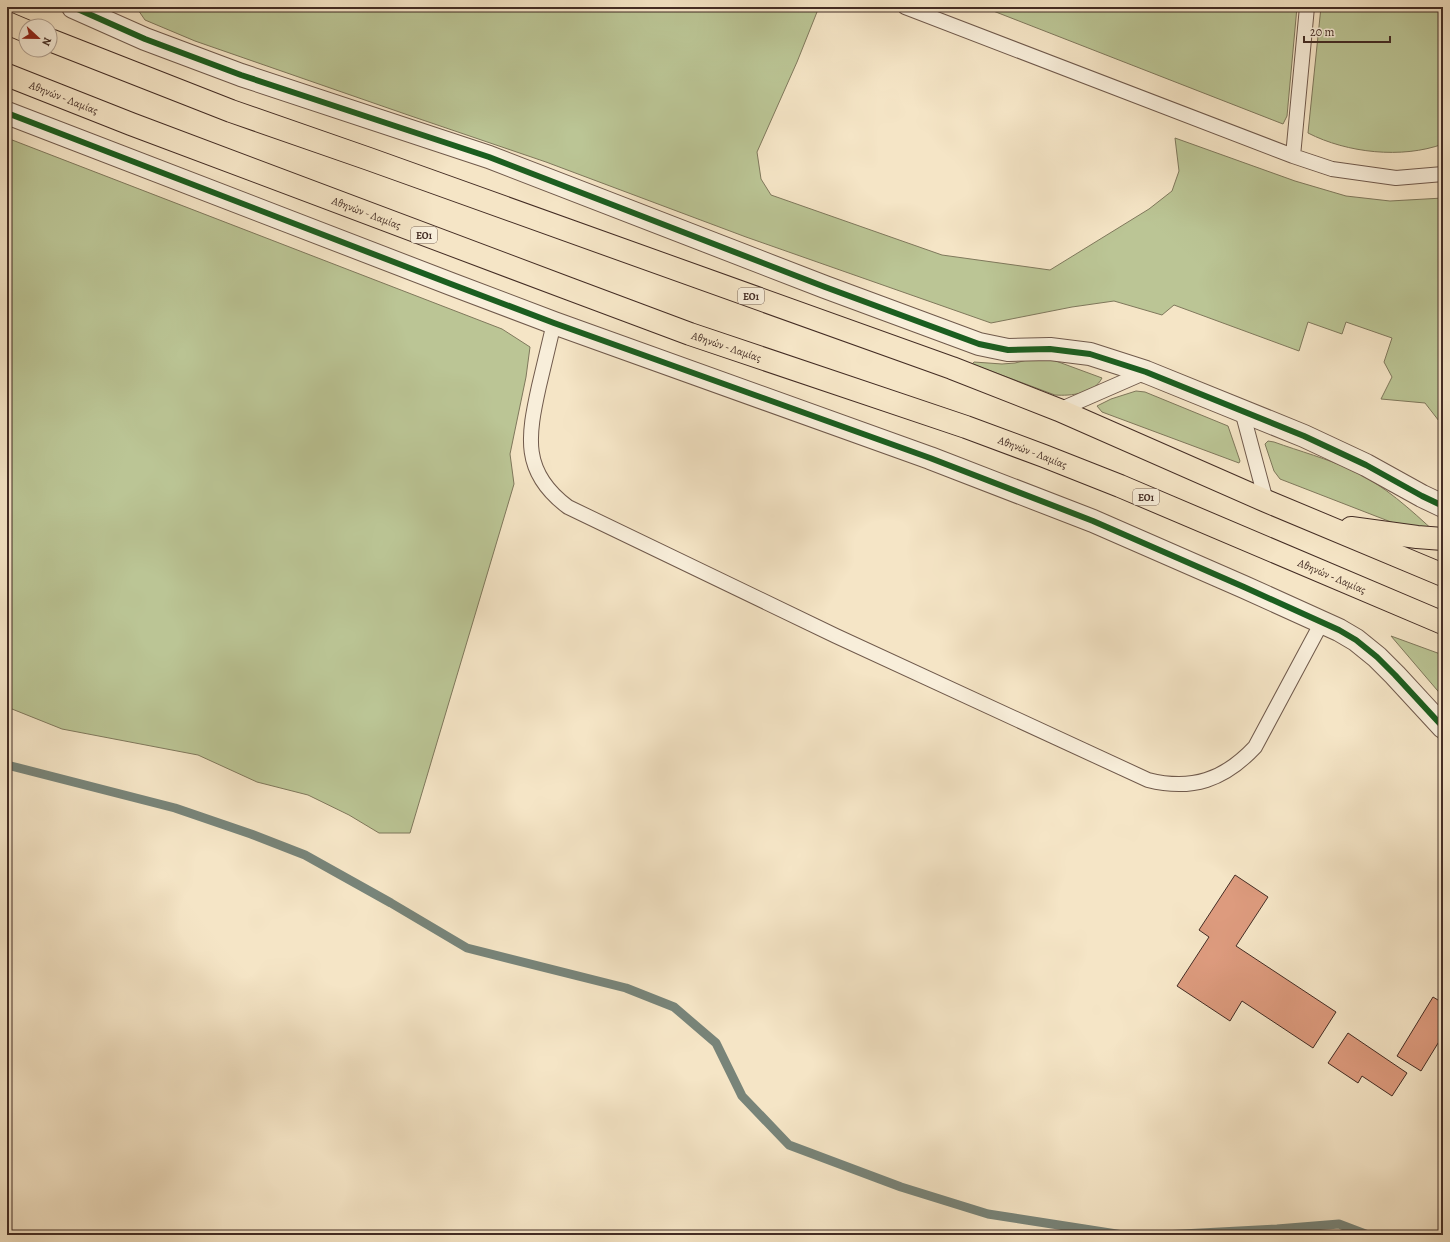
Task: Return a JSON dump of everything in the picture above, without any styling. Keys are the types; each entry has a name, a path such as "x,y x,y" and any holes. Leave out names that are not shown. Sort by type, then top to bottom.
{"main road":[{"path":"7,23 18,28"},
{"name":"ΕΟ1","path":"58,43 231,111 937,363 1059,410 1266,501 1443,575"},
{"name":"Αθηνών - Λαμίας","path":"7,75 131,124 567,288 698,336 1030,450 1120,486 1443,623"},
{"path":"1321,524 1417,538 1443,539"}],"street":[{"path":"73,7 145,39 241,75 489,157 979,344 1008,350 1050,349 1090,354 1146,372 1311,439 1366,465 1443,506"},
{"path":"7,113 554,323 922,455 1093,521 1244,586 1339,630 1356,640 1377,657 1443,727"}],"lane":[{"path":"906,7 1293,156 1332,169 1396,178 1443,174"},
{"path":"1293,156 1306,7"},
{"path":"554,323 531,421 531,453 534,466 540,478 547,490 557,499 568,507 836,636 1148,780 1165,784 1181,785 1198,783 1229,770 1243,760 1255,747 1322,622"},
{"path":"1059,410 1146,372"},
{"path":"1242,411 1266,501"}],"green space":[{"path":"136,7 819,7 797,62 757,152 761,179 771,195 942,255 1050,270 1149,209 1172,191 1179,171 1175,138 1295,181 1346,196 1390,201 1443,198 1443,434 1439,421 1425,403 1381,399 1392,377 1384,362 1392,338 1346,322 1342,334 1308,322 1299,351 1174,305 1162,315 1114,301 1072,307 991,323 746,237 546,162 195,41 145,20"},
{"path":"983,7 1297,7 1287,116 1283,124"},
{"path":"1321,7 1443,7 1443,144 1427,149 1410,151 1375,152 1340,145 1323,140 1308,133"},
{"path":"7,138 502,329 530,347 526,377 510,454 514,484 410,833 379,833 349,815 308,795 257,782 198,755 62,729 7,707"},
{"path":"1045,357 1102,378 1094,388 1088,391 1068,395 1055,395 972,364 974,362 1002,364 1015,363"},
{"path":"1136,391 1145,392 1228,426 1240,461 1239,463 1102,412 1097,406 1111,399"},
{"path":"1268,441 1333,462 1364,476 1397,498 1436,533 1422,532 1391,522 1280,479 1274,471 1265,444"},
{"path":"1391,636 1443,655 1443,697"}],"building":[{"path":"1235,875 1268,897 1236,946 1336,1012 1313,1048 1242,1001 1230,1021 1177,986 1209,937 1199,930"},
{"path":"1433,997 1443,1003 1443,1035 1421,1071 1397,1056"},
{"path":"1348,1033 1407,1073 1392,1096 1362,1076 1358,1083 1328,1063"}],"waterway":[{"path":"7,765 175,808 251,834 305,855 467,948 626,988 674,1007 716,1043 742,1096 789,1145 901,1187 988,1214 1123,1235"},
{"path":"1163,1235 1339,1224 1368,1235"}],"cycle path":[{"path":"73,7 145,39 241,75 489,157 825,287 979,344 1008,350 1050,349 1090,354 1146,372 1304,436 1366,465 1443,506"},
{"path":"7,113 554,323 930,458 1093,521 1244,587 1339,630 1356,640 1377,657 1443,727"}]}
